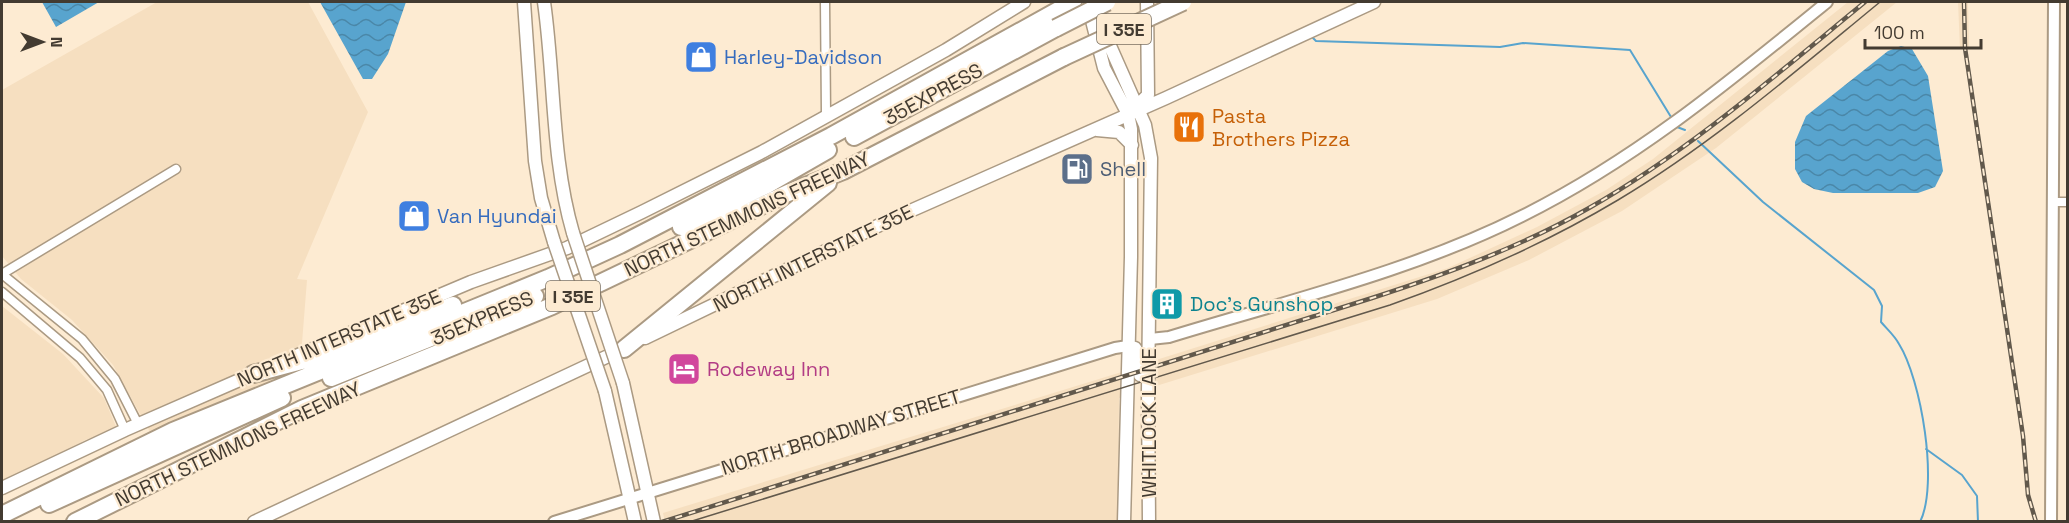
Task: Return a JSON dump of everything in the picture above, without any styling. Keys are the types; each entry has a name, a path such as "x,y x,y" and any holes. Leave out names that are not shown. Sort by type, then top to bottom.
{"highway":[{"name":"NORTH STEMMONS FREEWAY","path":"2,515 173,431 548,279 620,245 1055,19 1073,2"},
{"path":"1055,19 1107,2"},
{"name":"NORTH STEMMONS FREEWAY","path":"75,522 302,409 552,306 788,194 843,171 1064,57 1184,2"},
{"name":"35EXPRESS","path":"10,522 300,390 429,341 551,289 767,185 1055,19"},
{"path":"624,349 843,171"},
{"path":"253,374 324,355 588,250 620,245"}],"main road":[{"path":"524,2 535,161 541,198 605,391 635,522"},
{"path":"544,2 556,151 562,196 622,383 649,492 654,522"},
{"name":"NORTH INTERSTATE 35E","path":"2,488 138,424 253,374 471,282 567,248 762,152 826,114 946,50 1024,2"},
{"path":"1090,2 1087,8 1104,68 1134,111"},
{"path":"1100,2 1099,21 1134,111"},
{"path":"1134,111 1148,95 1147,2"},
{"name":"NORTH INTERSTATE 35E","path":"254,522 624,349 892,219 1374,2"},
{"name":"WHITLOCK LANE","path":"1124,522 1134,111"},
{"name":"WHITLOCK LANE","path":"1134,111 1148,141 1153,180 1148,391 1149,522"},
{"path":"1087,131 1119,132 1132,145"},
{"path":"1131,257 1136,272 1137,335 1142,340 1150,339"},
{"path":"1128,346 1135,348 1139,355 1140,389 1148,391"}],"street":[{"path":"825,2 826,114"},
{"path":"1150,339 1169,337 1386,269 1456,245 1521,217 1572,190 1650,140 1746,70 1827,2"},
{"path":"2051,522 2054,2"},
{"path":"138,424 115,379 82,339 2,274 176,169"},
{"path":"2054,202 2067,202"},
{"path":"2,292 80,358 107,390 125,430"},
{"name":"NORTH BROADWAY STREET","path":"554,522 1104,351 1128,346"}],"shaded area":[{"path":"157,2 308,2 368,112 297,279 307,280 299,381 156,443 113,365 72,320 21,279 2,256 2,90"},
{"path":"1848,2 1897,2 1716,148 1622,211 1529,260 1437,299 1156,386 1156,360 1448,268 1537,227 1606,190 1653,159"},
{"path":"1958,2 1968,2 1969,47 1960,49"},
{"path":"2,306 63,354 104,398 117,429 85,440 2,487"},
{"path":"1125,371 1126,396 1119,398 1118,521 665,522 663,513"}],"water":[{"path":"42,2 99,2 56,27"},
{"path":"320,2 406,2 388,54 372,79 363,79"},
{"path":"1901,46 1912,49 1928,76 1943,171 1935,187 1918,193 1833,193 1814,189 1802,182 1795,169 1795,142 1806,116 1888,51"}],"waterway":[{"path":"1312,37 1316,41 1500,47 1523,43 1630,50 1671,117"},
{"path":"1677,127 1685,130"},
{"path":"1698,141 1763,202 1874,290 1882,306 1881,322 1893,335 1907,360 1920,406 1928,458 1928,483 1920,522"},
{"path":"1926,449 1962,475 1977,496 1978,522"}],"tram line":[{"path":"689,522 1390,305 1478,271 1563,231 1653,178 1753,106 1880,2"}],"railway":[{"path":"662,522 1372,298 1510,247 1589,208 1662,162 1732,111 1865,2"},
{"path":"1964,2 1965,48 2023,436 2028,495 2036,522"}],"place":[{"name":"Harley-Davidson","path":"701,57"},
{"name":"Pasta Brothers Pizza","path":"1189,127"},
{"name":"Shell","path":"1077,169"},
{"name":"Van Hyundai","path":"414,216"},
{"name":"Doc's Gunshop","path":"1167,304"},
{"name":"Rodeway Inn","path":"684,369"}]}
